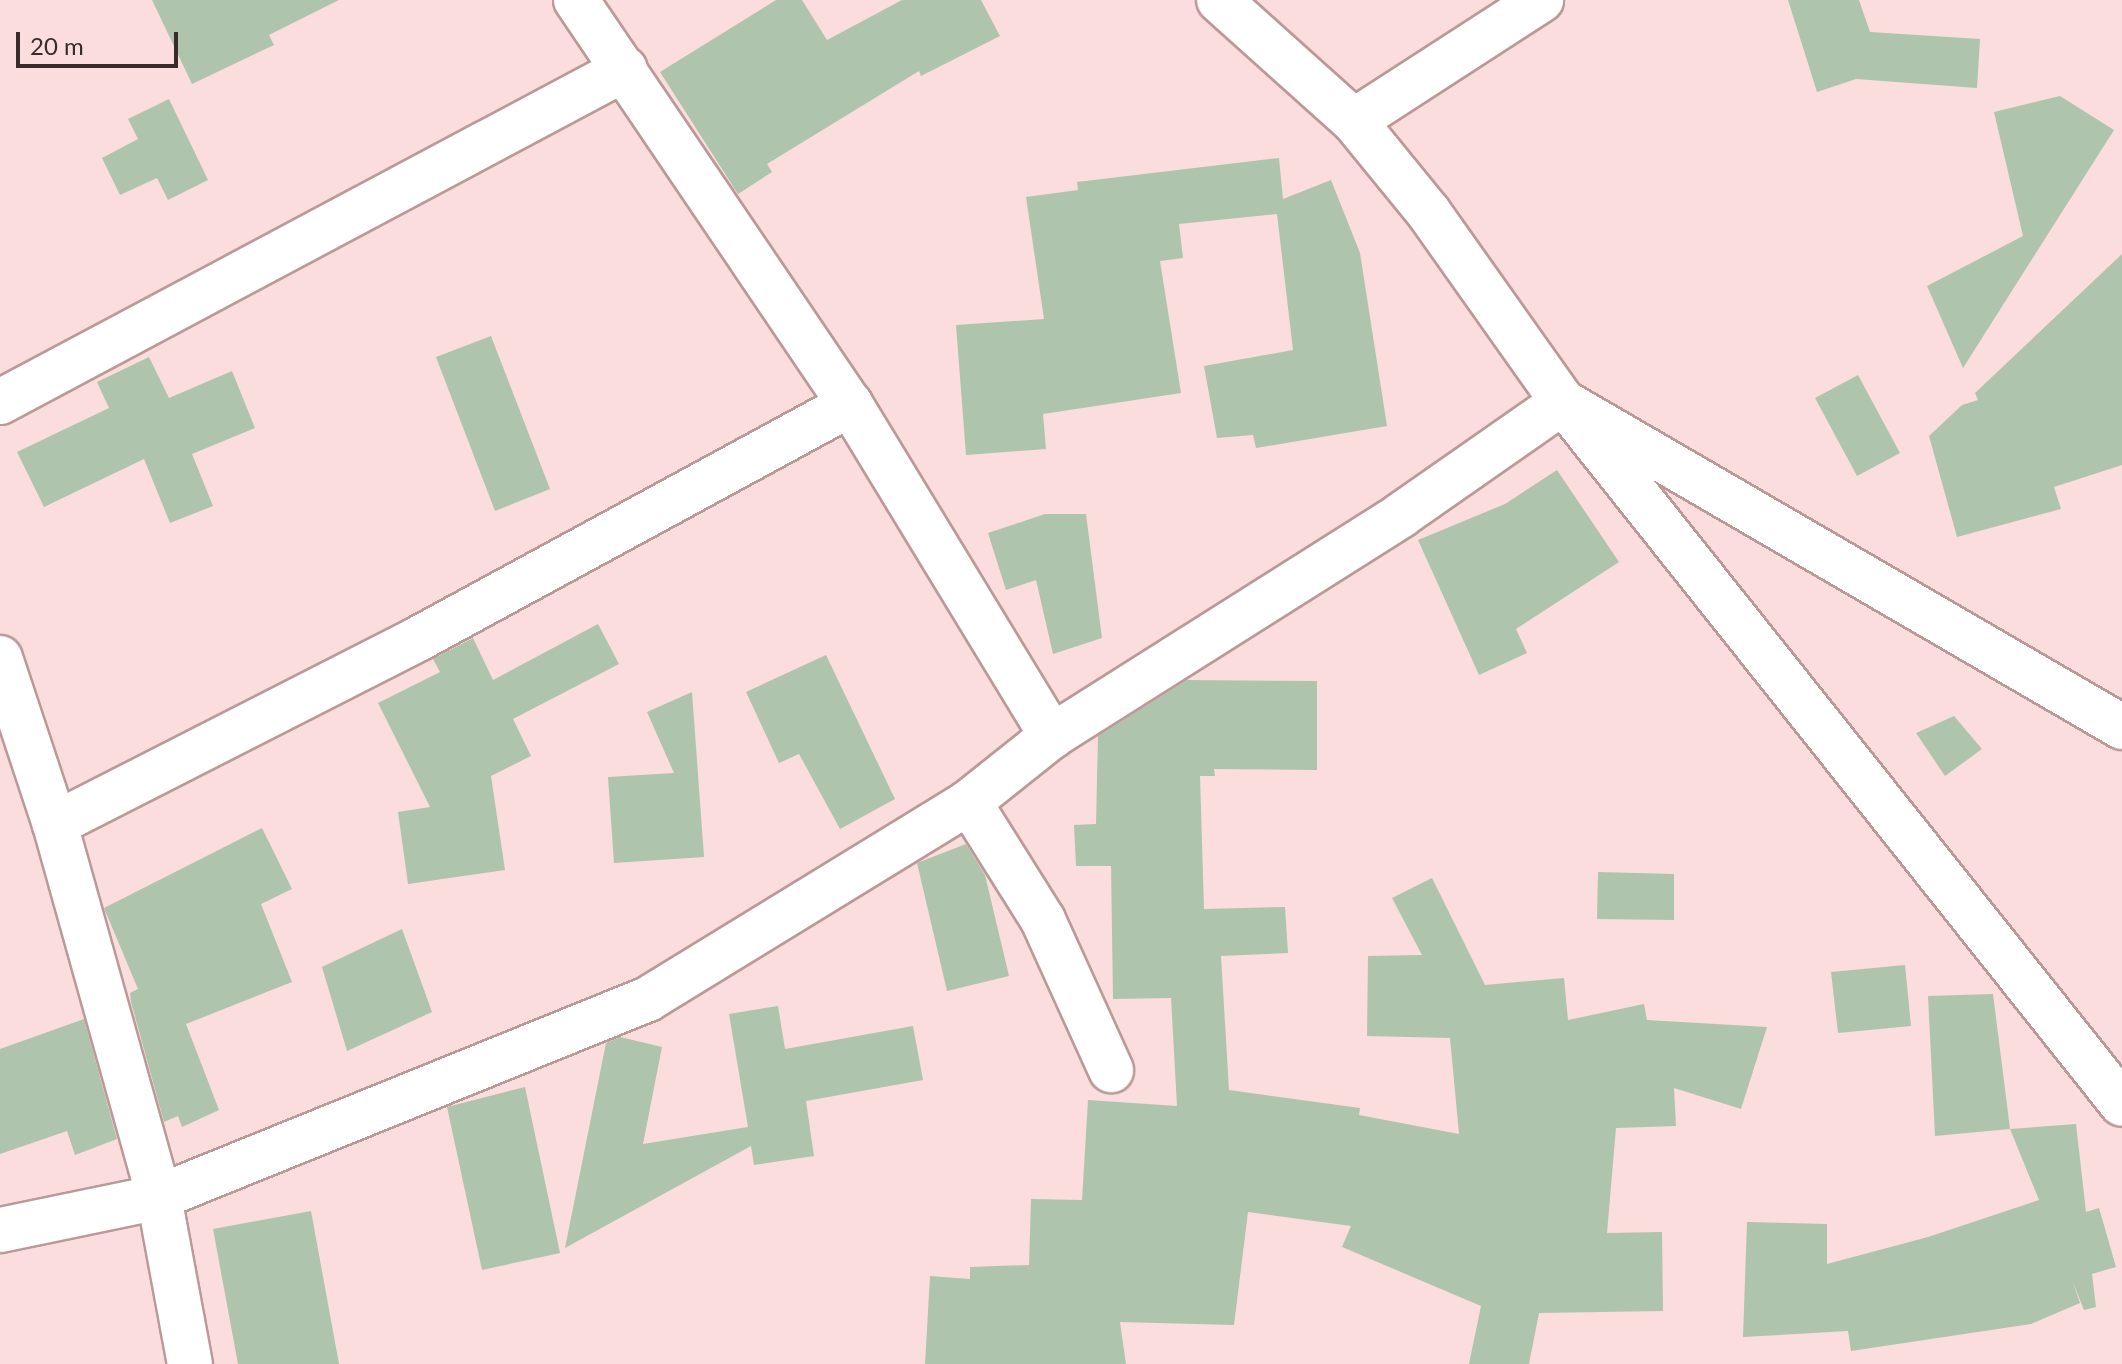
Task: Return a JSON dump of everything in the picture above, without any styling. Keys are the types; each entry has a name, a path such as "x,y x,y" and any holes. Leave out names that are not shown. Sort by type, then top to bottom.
{"street":[{"path":"576,0 850,404 1052,736"},
{"path":"1219,0 1354,121 1429,213 1563,402 2122,1104"},
{"path":"1354,121 1541,0"},
{"path":"0,402 625,69"},
{"path":"1563,402 2122,727"},
{"path":"0,1230 159,1197 648,999 969,802 1052,736 1401,515 1563,402"},
{"path":"55,824 418,639 850,404"},
{"path":"0,658 55,824 159,1197 190,1364"},
{"path":"969,802 1043,920 1111,1070"}],"building":[{"path":"152,0 339,0 269,35 274,45 192,84"},
{"path":"776,0 802,0 827,40 902,0 981,0 1000,36 921,76 919,71 767,164 772,172 738,194 660,72"},
{"path":"1788,0 1859,0 1870,32 1980,39 1977,88 1856,79 1817,92"},
{"path":"2060,96 2114,130 1963,368 1927,286 2023,236 1994,112"},
{"path":"169,99 208,180 168,200 157,178 120,195 102,158 138,139 128,119"},
{"path":"1279,158 1283,199 1331,180 1360,253 1387,426 1256,448 1253,435 1217,438 1204,366 1293,350 1277,214 1179,224 1183,258 1160,261 1181,393 1043,414 1046,449 966,455 956,325 1044,319 1026,197 1078,190 1077,182"},
{"path":"2122,254 2122,465 2054,487 2061,509 1957,537 1929,436 1962,405 1978,400 1975,393"},
{"path":"491,336 550,489 495,511 436,357"},
{"path":"149,357 169,398 232,371 255,428 192,454 213,506 170,523 144,459 44,507 17,452 109,408 97,382"},
{"path":"1858,375 1900,453 1857,476 1815,398"},
{"path":"1557,470 1619,562 1516,629 1527,653 1479,675 1418,540 1505,504"},
{"path":"1045,514 1086,514 1102,638 1053,654 1036,580 1006,590 988,533"},
{"path":"598,624 619,664 513,719 531,756 491,776 505,870 408,884 398,812 430,807 378,703 440,672 433,659 473,638 493,680"},
{"path":"826,655 895,799 840,829 799,754 779,763 746,692"},
{"path":"1187,680 1317,681 1317,770 1214,769 1215,776 1200,776 1204,909 1285,907 1288,953 1221,956 1229,1090 1360,1108 1359,1115 1459,1134 1450,1038 1367,1036 1368,956 1422,955 1392,898 1432,878 1485,985 1564,978 1568,1020 1644,1004 1647,1020 1767,1027 1741,1109 1674,1088 1676,1126 1616,1128 1607,1233 1662,1232 1663,1311 1539,1313 1529,1364 1469,1364 1481,1306 1342,1247 1351,1226 1248,1212 1234,1325 1120,1322 1126,1364 925,1364 930,1276 970,1279 970,1267 1029,1265 1031,1199 1082,1200 1088,1100 1177,1106 1171,998 1113,999 1111,866 1076,866 1074,825 1096,824 1098,736"},
{"path":"692,692 704,857 614,863 608,777 674,773 647,712"},
{"path":"1954,716 1982,749 1945,776 1916,733"},
{"path":"262,828 292,889 261,904 292,982 186,1024 219,1110 182,1127 178,1116 164,1122 131,1002 130,993 138,989 104,908"},
{"path":"966,844 985,875 1009,976 947,991 917,863"},
{"path":"1598,872 1674,874 1674,920 1597,919"},
{"path":"402,929 432,1012 347,1051 322,967"},
{"path":"1905,965 1911,1026 1838,1033 1831,972"},
{"path":"1993,994 2010,1129 1935,1136 1928,996"},
{"path":"778,1006 785,1049 913,1026 923,1080 806,1101 814,1156 754,1165 751,1146 565,1248 606,1043 620,1037 662,1047 643,1144 748,1127 729,1014"},
{"path":"84,1019 117,1139 75,1155 67,1131 0,1154 0,1049"},
{"path":"525,1087 560,1253 482,1270 447,1107"},
{"path":"2076,1124 2086,1212 2099,1208 2116,1267 2092,1274 2096,1307 2084,1310 2072,1280 2080,1303 2031,1324 1851,1351 1848,1331 1743,1337 1747,1222 1827,1224 1827,1264 1928,1237 2039,1200 2010,1129"},
{"path":"311,1211 339,1364 238,1364 213,1229"}]}
